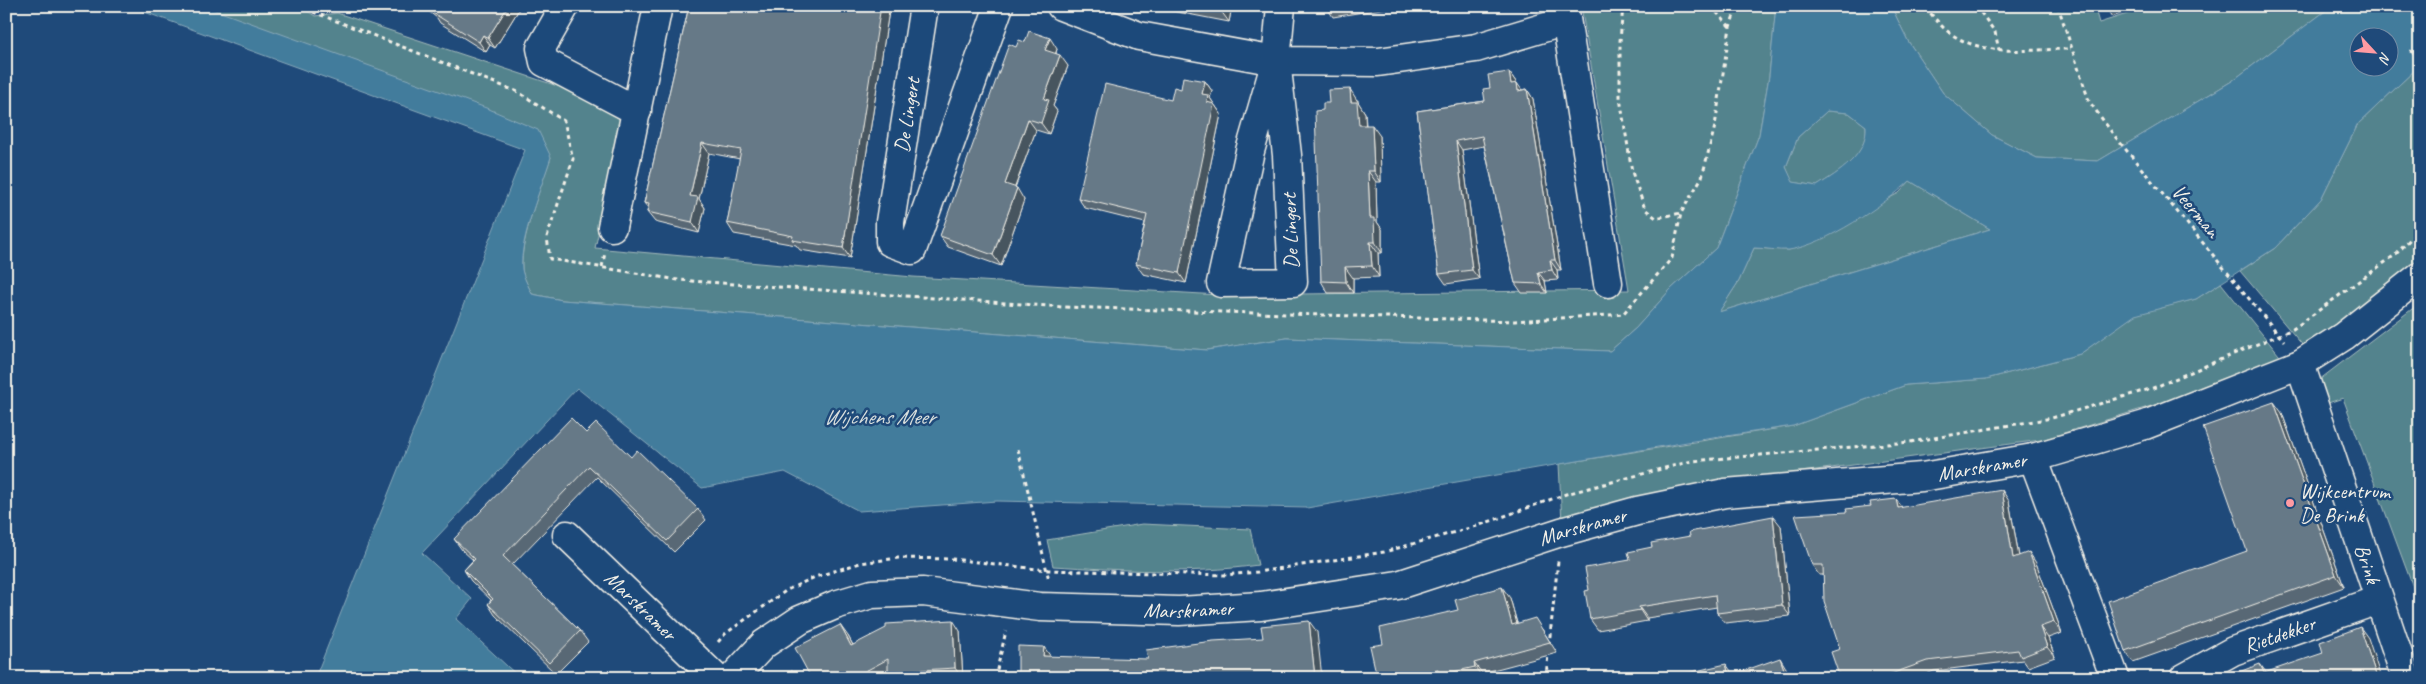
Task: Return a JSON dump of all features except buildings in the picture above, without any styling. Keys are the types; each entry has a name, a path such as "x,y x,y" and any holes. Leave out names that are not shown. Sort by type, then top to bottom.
{"street":[{"path":"565,6 541,48 544,62 637,110"},
{"path":"612,227 658,6"},
{"name":"De Lingert","path":"924,6 890,222 890,242 912,250 999,6"},
{"path":"1061,6 1139,36 1276,61 1378,62 1476,48 1565,14 1608,283"},
{"name":"De Lingert","path":"1276,61 1287,155 1293,282 1221,283 1250,152 1276,61 1281,6"},
{"name":"Marskramer","path":"732,678 764,644 800,620 872,594 923,592 1055,608 1179,611 1261,606 1398,585 1560,532 1638,511 1725,493 1922,477 2033,458 2145,425 2300,364 2344,336 2420,276"},
{"name":"Brink","path":"2300,364 2378,600 2406,678"},
{"path":"2033,458 2115,678"},
{"name":"Marskramer","path":"567,535 716,678"},
{"name":"Rietdekker","path":"2184,678 2233,651 2378,600"}],"path":[{"path":"298,6 518,92 564,121 573,159 547,237 550,259 678,280 1063,307 1515,321 1623,314 1672,258 1681,213 1702,177 1715,126 1730,27 1737,6"},
{"path":"1623,6 1620,41 1620,98 1632,172 1645,209 1656,218 1681,213"},
{"path":"1711,6 1730,27"},
{"path":"1927,6 1947,32 1972,46 1999,50 2071,49"},
{"path":"1976,6 1995,32 1999,50"},
{"name":"Veerman","path":"2058,6 2090,101 2113,134 2280,334"},
{"path":"2410,51 2420,54"},
{"path":"952,559 1046,570 1224,575 1384,552 1477,526 1566,494 1692,461 1910,442 2052,418 2153,388 2293,329 2395,255 2420,229"},
{"path":"1018,449 1055,608"},
{"path":"1546,678 1560,532"},
{"path":"995,678 1013,604"}],"green space":[{"path":"197,6 300,6 315,16 337,13 627,109 595,248 913,277 1219,295 1629,290 1581,6 1776,6 1769,76 1759,135 1716,248 1670,290 1636,328 1610,351 1287,338 1207,350 562,300 532,294 522,269 522,257 532,213 551,157"},
{"path":"1891,6 2094,6 2099,23 2152,6 2332,6 2232,81 2098,161 2037,158 1992,135 1943,93 1908,41"},
{"path":"2420,65 2420,259 2380,296 2305,348 2240,271 2275,248 2321,199 2358,124"},
{"path":"1827,111 1849,113 1866,126 1862,146 1851,162 1817,186 1792,182 1786,167 1798,137"},
{"path":"1910,181 1990,229 1719,312 1739,281 1754,248 1789,250 1899,193"},
{"path":"2221,283 2283,360 2213,387 2041,440 1703,485 1562,523 1559,464 1793,426 1906,385 1986,379 2080,354 2135,314 2196,299"},
{"path":"2420,303 2420,606 2343,398 2322,405 2315,383"},
{"path":"1142,524 1250,529 1258,565 1181,571 1053,566 1047,540"}],"water":[{"name":"Wijchens Meer","path":"128,6 204,6 489,109 538,130 551,157 527,228 522,257 522,269 532,294 562,300 1207,350 1287,338 1610,351 1636,328 1670,290 1716,248 1759,135 1769,76 1776,6 1891,6 1908,41 1943,93 1992,135 2037,158 2098,161 2232,81 2332,6 2420,6 2420,65 2358,124 2321,199 2275,248 2196,299 2135,315 2080,354 1986,379 1906,385 1793,426 1687,442 1307,508 997,501 859,511 785,472 702,488 577,388 422,553 472,599 456,619 520,678 315,678 525,150","holes":["1827,111 1849,113 1866,126 1862,146 1851,162 1817,186 1793,182 1786,167 1798,137","1910,181 1990,229 1719,312 1739,281 1754,248 1789,250 1803,247 1853,223 1899,191"]}],"place":[{"name":"Wijkcentrum De Brink","path":"2290,503"}]}
